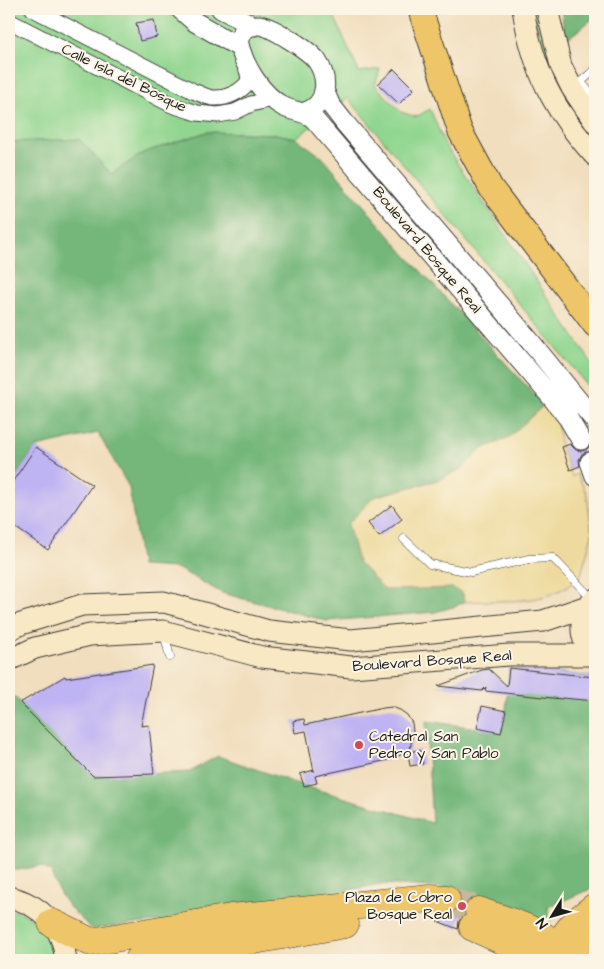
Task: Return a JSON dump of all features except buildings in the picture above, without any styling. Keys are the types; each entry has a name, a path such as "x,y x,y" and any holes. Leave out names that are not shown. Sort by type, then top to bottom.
{"highway":[{"path":"52,922 91,942 155,949 232,934 398,908 442,907"},
{"path":"525,928 590,916"},
{"path":"560,956 565,935 590,916"},
{"path":"590,916 588,944 590,960"},
{"path":"534,960 476,919 525,928 548,940 560,956"}],"main road":[{"path":"420,9 460,131 491,188 595,325"},
{"path":"523,9 534,58 546,88 574,130 595,156"},
{"path":"547,9 561,66 576,85 595,122"},
{"path":"592,601 581,623 583,641 594,656"},
{"name":"Boulevard Bosque Real","path":"9,630 21,624 82,605 164,602 269,631 351,640 543,621 592,601"},
{"name":"Boulevard Bosque Real","path":"9,660 35,648 90,635 163,631 262,657 351,667 509,655 594,656"},
{"path":"9,897 21,900 38,909 52,922 62,940 66,960"}],"street":[{"name":"Calle Isla del Bosque","path":"33,9 193,91 213,98 231,95 243,89 249,81 247,65"},
{"path":"180,9 195,22 239,47"},
{"path":"221,9 254,26"},
{"name":"Calle Isla del Bosque","path":"9,20 172,105 196,113 218,115 235,112 251,104 272,99"},
{"name":"Boulevard Bosque Real","path":"254,26 260,25 268,28 302,48 316,60 323,72 324,90 330,104 591,415"},
{"path":"254,26 241,32 238,40 239,47 253,77 272,99 294,111 305,112 312,110 318,105 324,90"},
{"name":"Boulevard Bosque Real","path":"305,112 328,135 568,418 581,440"},
{"path":"568,418 591,415"}],"lane":[{"path":"595,70 576,85 595,99"},
{"path":"404,540 430,564 471,572 530,559 553,558 592,601"},
{"path":"163,631 170,657"}],"green space":[{"path":"9,9 331,9 359,72 380,69 375,85 401,112 416,117 430,109 445,145 595,368 595,395 348,98 296,138 275,134 207,132 146,152 111,174 79,140 9,142"},
{"path":"561,9 595,9 595,17 566,40"},
{"path":"537,14 540,16 595,132 595,141 568,106 551,75 535,17"},
{"path":"207,132 275,134 296,138 322,157 404,253 544,405 507,439 482,449 463,468 438,480 374,497 432,588 452,588 463,593 464,602 435,612 327,621 222,593 177,568 141,566 129,487 98,433 36,447 9,487 9,142 79,139 111,174 145,152"},
{"path":"509,668 595,677 595,887 548,907 552,960 483,901 449,888 380,884 243,912 92,929 67,904 54,882 51,872 41,866 9,870 9,691 93,776 189,772 218,756 304,786 432,823 426,721 477,728 506,711"},
{"path":"9,910 22,913 40,924 52,941 55,960 9,960"}],"sand":[{"path":"544,405 556,419 561,447 572,477 577,474 587,494 592,535 580,578 547,596 513,601 464,602 463,593 452,588 385,590 358,561 348,524 374,497 438,480 463,468 482,449 507,439"}],"tunnel":[{"path":"446,899 479,911"}],"place":[{"name":"Catedral San Pedro y San Pablo","path":"359,745"},
{"name":"Plaza de Cobro Bosque Real","path":"462,906"}]}
